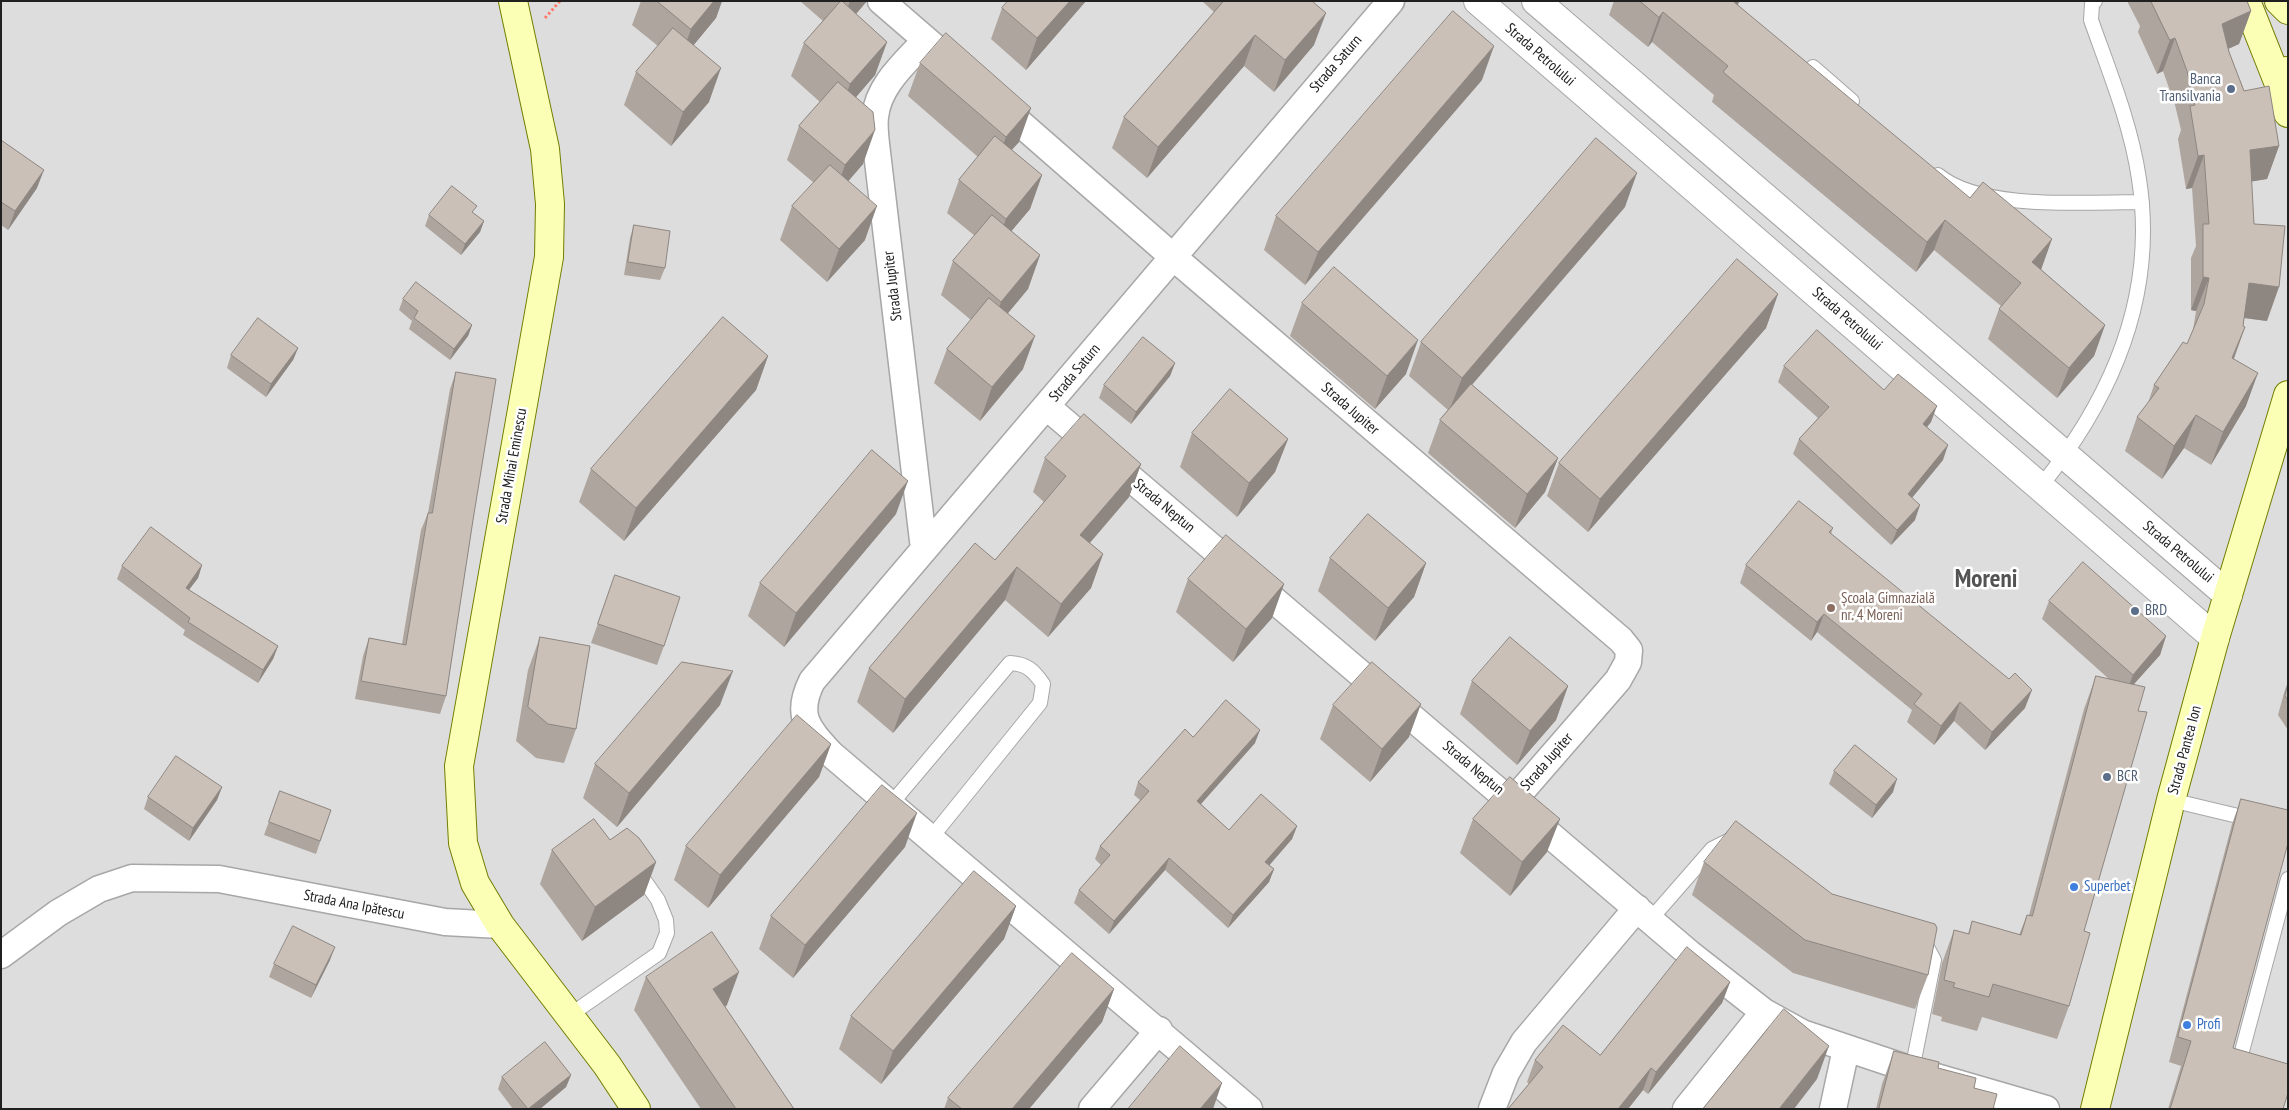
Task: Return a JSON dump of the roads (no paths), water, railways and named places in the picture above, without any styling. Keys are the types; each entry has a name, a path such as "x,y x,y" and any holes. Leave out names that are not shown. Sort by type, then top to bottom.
{"main road":[{"name":"Strada Mihai Eminescu","path":"500,925 475,883 463,844 459,766 549,257 550,204 546,149 513,1"},
{"path":"2246,1 2285,90"},
{"name":"Strada Pantea Ion","path":"2095,1109 2171,800 2215,638 2288,395"},
{"path":"500,925 570,1015 636,1109"}],"street":[{"name":"Strada Jupiter","path":"881,1 1172,256 1621,640 1629,650 1628,662 1618,680 1512,802"},
{"name":"Strada Saturn","path":"1249,1109 1159,1030 831,754 809,730 803,713 805,695 812,681 1391,1"},
{"name":"Strada Petrolului","path":"1478,1 2215,638"},
{"name":"Strada Petrolului","path":"1536,1 2228,595"},
{"name":"Strada Jupiter","path":"924,549 876,144 875,116 880,98 891,80 926,40"},
{"path":"1720,210 1744,181"},
{"name":"Strada Neptun","path":"1047,407 1643,914 1764,1012 1802,1034 1912,1070 2046,1109"},
{"name":"Strada Ana Ipătescu","path":"1,955 58,913 99,889 132,878 218,879 445,922 500,925"},
{"path":"1492,1109 1506,1073 1524,1042 1643,914"},
{"path":"1686,1109 1764,1012"},
{"path":"1092,1109 1159,1030"},
{"path":"1833,1109 1846,1049"}],"lane":[{"path":"2041,486 2065,456 2104,391 2120,357 2131,324 2140,282 2142,202 2139,178 2126,121 2091,20 2092,4 2095,1"},
{"path":"1813,67 1862,110"},
{"path":"1930,169 1943,180 1973,195 2069,202 2142,202"},
{"path":"891,804 1010,663 1023,664 1032,669 1043,684 1040,703 931,838"},
{"path":"2171,800 2288,828"},
{"path":"1643,914 1712,849 1729,839 1742,838"},
{"path":"570,1015 660,953 664,943 667,933 666,920 658,900 633,865 626,859"},
{"path":"2241,1055 2288,879"},
{"path":"1911,939 1927,948 1934,960 1912,1070"}],"place":[{"name":"Banca Transilvania","path":"2231,89"},
{"name":"Școala Gimnazială nr. 4 Moreni","path":"1831,608"},
{"name":"BRD","path":"2135,611"},
{"name":"BCR","path":"2107,777"},
{"name":"Superbet","path":"2074,887"},
{"name":"Profi","path":"2187,1025"}],"district":[{"name":"Moreni","path":"1986,580"}]}
